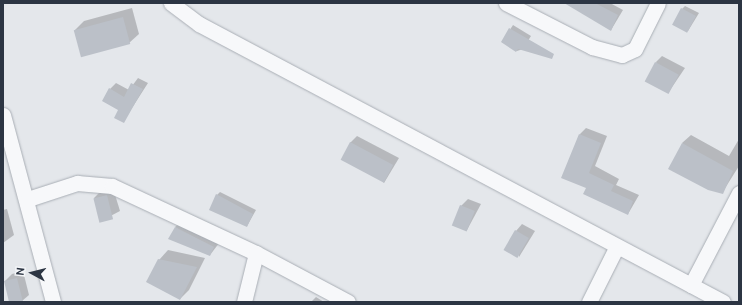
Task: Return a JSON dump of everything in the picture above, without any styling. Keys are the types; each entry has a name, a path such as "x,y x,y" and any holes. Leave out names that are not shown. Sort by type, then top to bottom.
{"street":[{"path":"171,3 199,24 616,248 723,302"},
{"path":"506,3 599,51 622,55 635,49 658,3"},
{"path":"3,115 28,199 53,302"},
{"path":"28,199 77,183 102,183 256,253 348,302"},
{"path":"691,285 739,193"},
{"path":"589,302 616,248"},
{"path":"244,302 256,253"}],"building":[{"path":"564,3 595,3 618,15 611,31"},
{"path":"681,8 696,16 687,33 672,25"},
{"path":"123,17 130,44 81,57 74,30"},
{"path":"509,28 554,54 552,59 518,49 516,52 501,42"},
{"path":"655,62 679,75 669,94 645,81"},
{"path":"131,83 143,89 124,123 114,118 118,110 102,101 109,88 124,97"},
{"path":"579,134 601,143 589,173 614,185 611,191 633,201 628,215 583,194 586,188 561,178"},
{"path":"350,142 393,165 384,183 341,160"},
{"path":"682,143 733,171 723,194 708,190 668,169"},
{"path":"216,194 253,214 247,227 209,210"},
{"path":"107,195 113,219 99,223 93,198"},
{"path":"460,205 475,211 467,231 452,225"},
{"path":"175,227 214,247 210,256 168,239"},
{"path":"515,230 529,238 517,258 504,250"},
{"path":"158,259 197,267 180,300 146,282"},
{"path":"17,278 23,302 9,302 4,281"}]}
